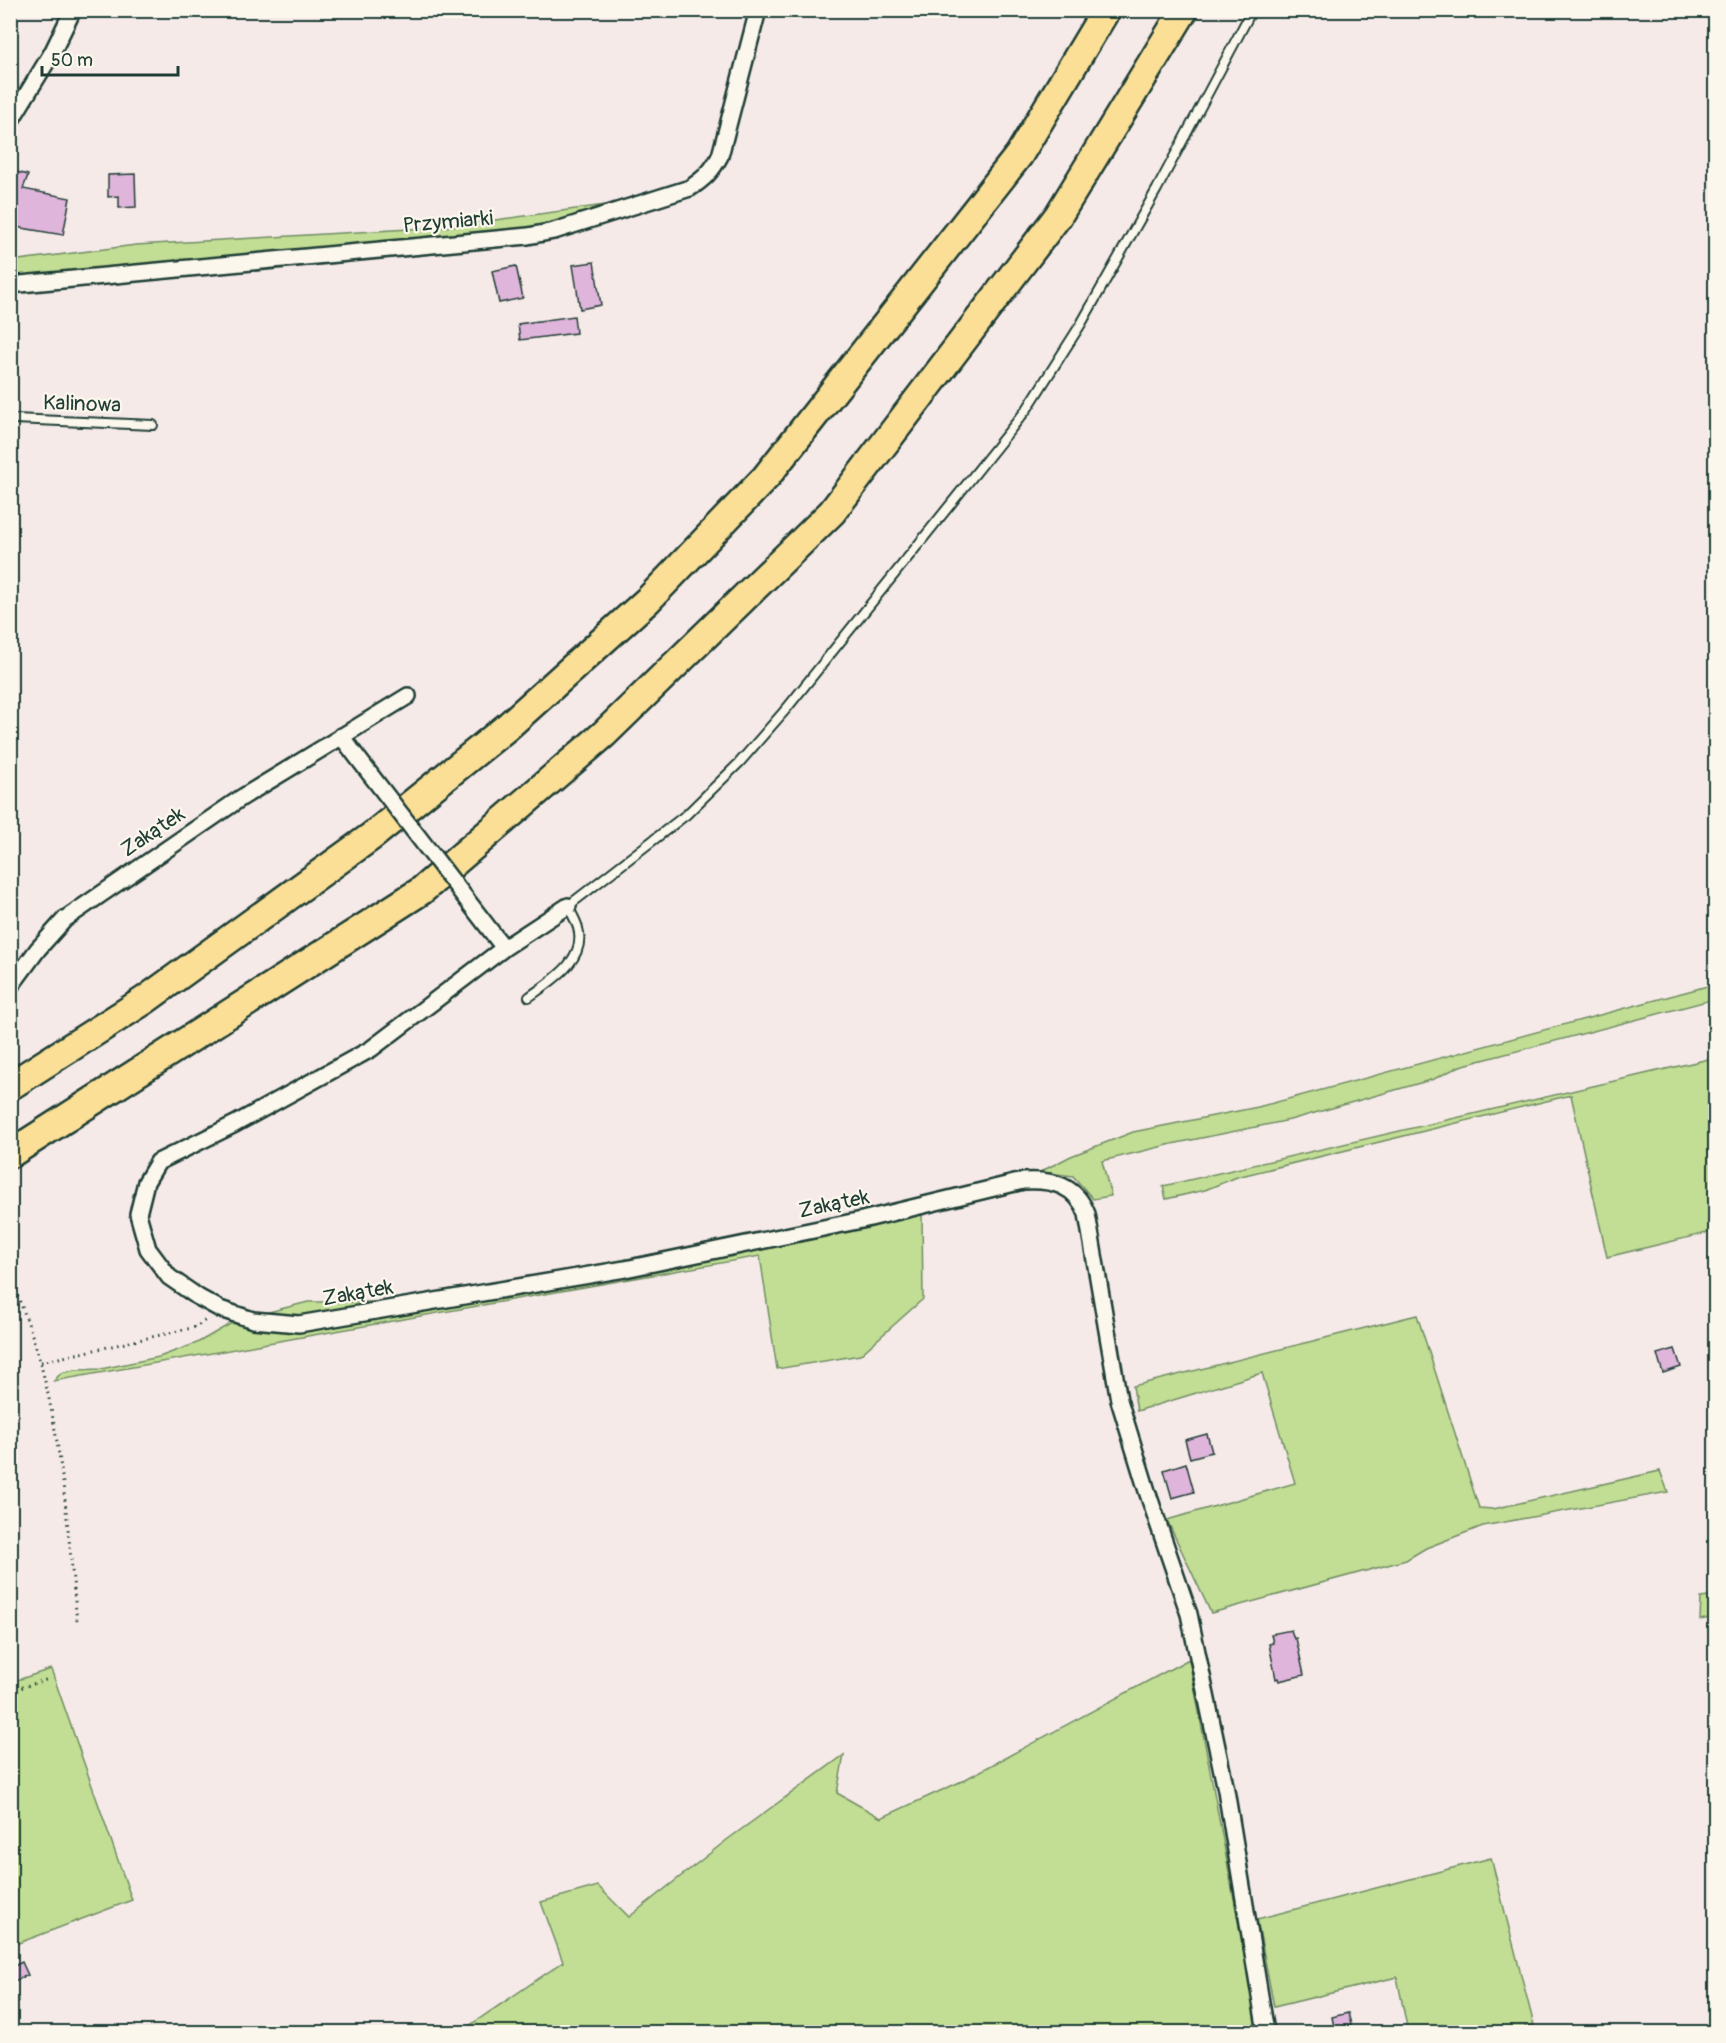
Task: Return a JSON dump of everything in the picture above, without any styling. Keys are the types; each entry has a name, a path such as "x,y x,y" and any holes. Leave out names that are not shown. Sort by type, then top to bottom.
{"highway":[{"path":"10,1086 146,1000 372,836 507,727 648,600 766,477 1020,156 1107,10"},
{"path":"10,1154 421,891 604,734 832,512 1058,216 1184,10"}],"street":[{"path":"10,122 52,53 73,10"},
{"name":"Przymiarki","path":"10,285 528,236 554,231 690,188 703,180 713,169 720,156 758,10"},
{"name":"Zakątek","path":"10,987 38,949 65,919 241,798 408,696"},
{"path":"341,736 504,948"},
{"name":"Zakątek","path":"568,906 504,948 371,1049 235,1124 158,1162 146,1182 138,1214 148,1249 169,1277 220,1309 253,1320 299,1324 625,1269 862,1220 1023,1181 1041,1180 1066,1187 1082,1201 1087,1214 1119,1400 1189,1614 1226,1790 1266,2032"}],"lane":[{"name":"Zakątek","path":"568,906 687,814 739,763 787,708 1027,409 1081,324 1157,189 1252,10"},
{"name":"Kalinowa","path":"10,417 153,425"},
{"path":"529,998 559,975 575,957 579,948 579,928 568,906"}],"path":[{"path":"10,1279 26,1312 41,1362 60,1454 77,1621"},
{"path":"41,1362 196,1327 220,1309"},
{"path":"10,1691 49,1679"}],"green space":[{"path":"605,205 574,218 515,231 11,278 11,261 136,245 444,227"},
{"path":"1715,984 1715,999 1460,1066 1434,1079 1290,1120 1102,1161 1111,1196 1093,1199 1073,1176 1040,1172 1071,1156 1133,1132 1258,1107"},
{"path":"1709,1059 1716,1084 1715,1231 1607,1257 1571,1095 1237,1177 1205,1190 1166,1199 1163,1186"},
{"path":"1040,1172 1043,1186 922,1214 923,1299 860,1355 777,1369 760,1256 54,1381 61,1373 101,1369 159,1357 197,1343 237,1320 308,1302 397,1302 755,1235"},
{"path":"1417,1315 1479,1508 1493,1509 1660,1471 1668,1492 1483,1526 1426,1548 1406,1560 1211,1613 1167,1520 1295,1483 1262,1373 1137,1411 1133,1386"},
{"path":"1715,1596 1715,1617 1700,1620 1701,1598"},
{"path":"1189,1659 1257,2032 460,2032 563,1962 541,1902 598,1886 629,1917 728,1839 844,1755 837,1793 881,1818 962,1781"},
{"path":"51,1669 132,1900 11,1946 11,1682"},
{"path":"1491,1858 1534,2025 1525,2026 1526,2032 1408,2032 1397,1977 1274,2007 1257,1919"}],"building":[{"path":"10,170 28,175 23,189 70,198 63,235 10,226"},
{"path":"135,174 136,207 119,208 119,196 108,197 108,175"},
{"path":"594,262 601,305 580,309 573,265"},
{"path":"516,266 523,298 499,303 492,271"},
{"path":"574,316 576,333 520,340 518,324"},
{"path":"1675,1349 1681,1367 1663,1373 1657,1354"},
{"path":"1207,1434 1212,1452 1190,1458 1185,1440"},
{"path":"1186,1463 1194,1492 1172,1498 1164,1470"},
{"path":"1291,1630 1294,1639 1296,1638 1304,1675 1279,1681 1278,1678 1276,1679 1269,1644 1273,1643 1271,1634"},
{"path":"22,1962 28,1975 10,1983 10,1968"},
{"path":"1348,2013 1353,2032 1335,2032 1332,2017"}]}
